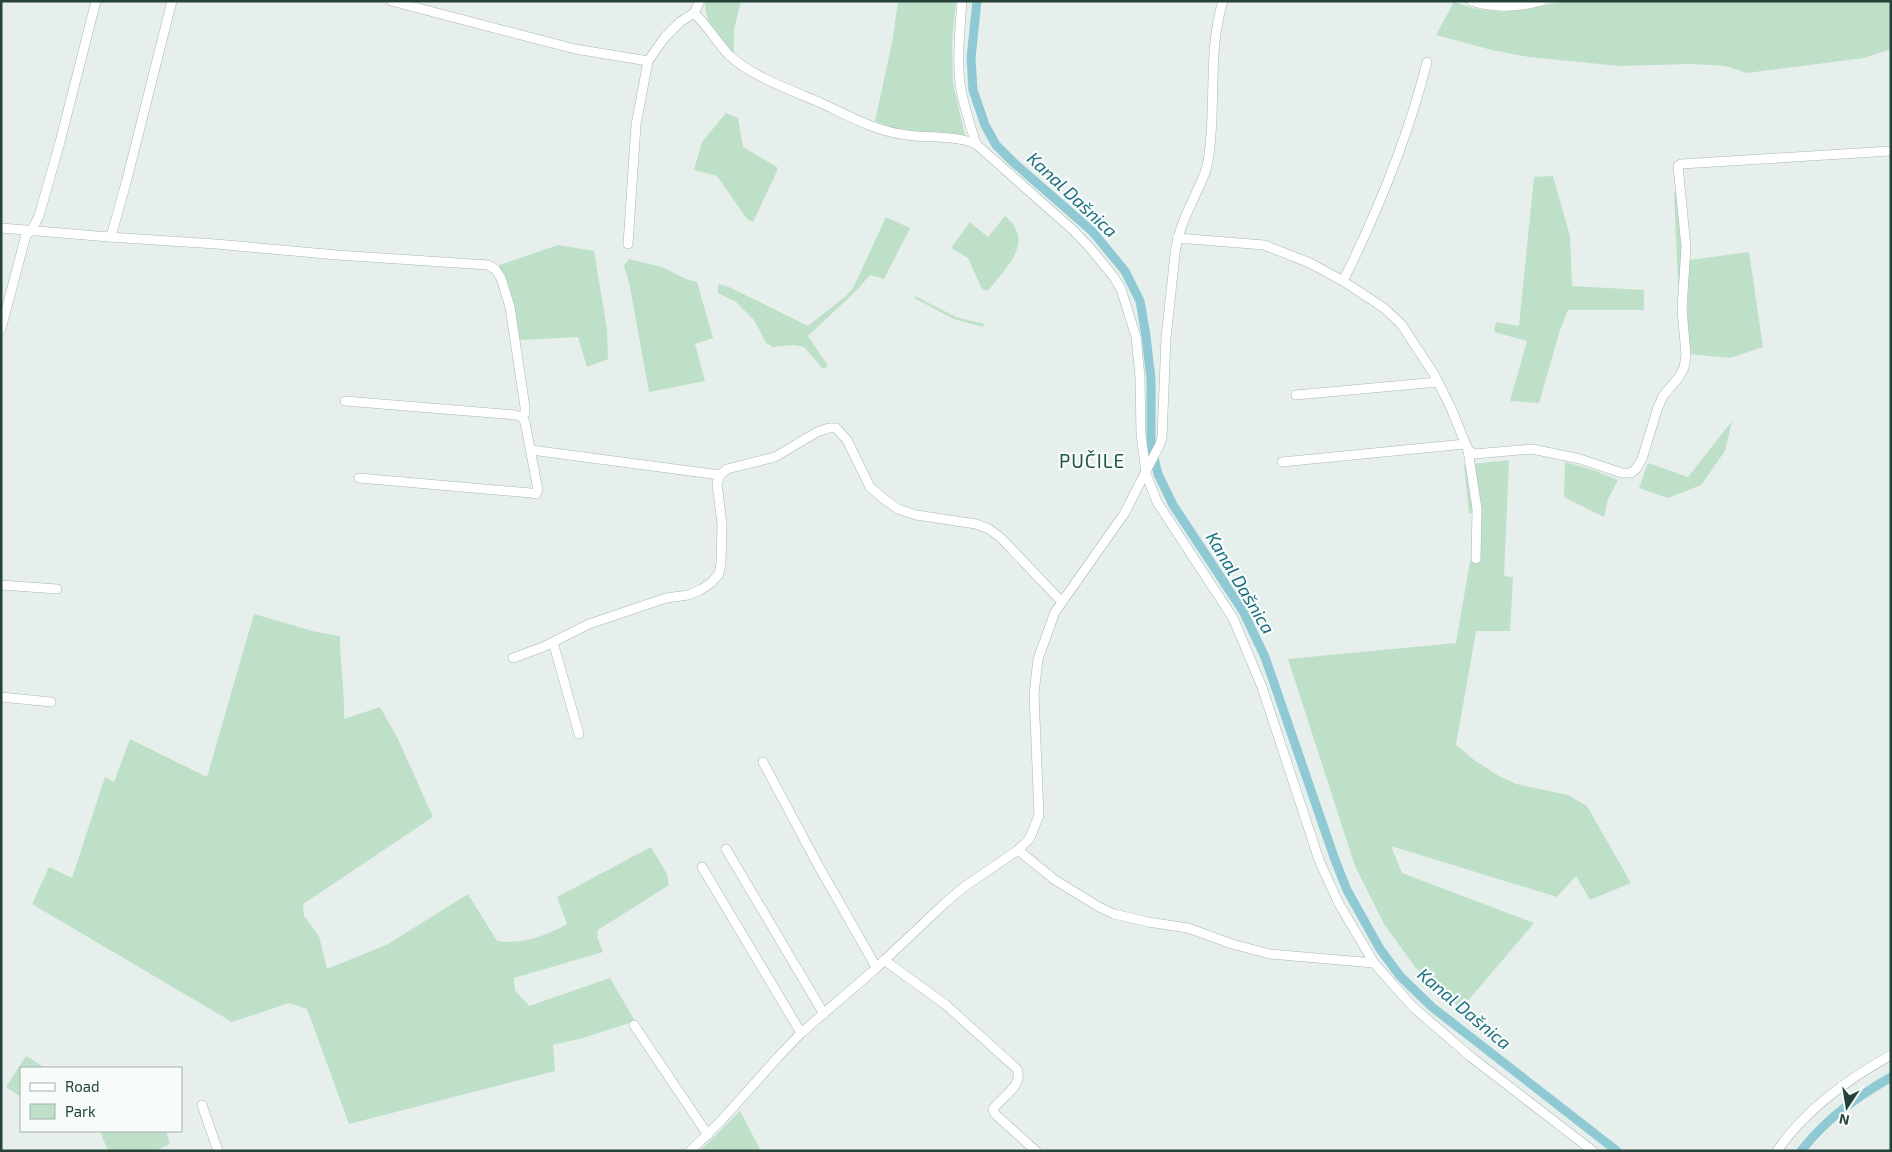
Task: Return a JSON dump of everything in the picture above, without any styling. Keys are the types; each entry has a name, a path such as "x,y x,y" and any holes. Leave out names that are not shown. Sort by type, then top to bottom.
{"street":[{"path":"1,329 26,235 32,230 38,216 60,142 96,1"},
{"path":"109,237 112,234 126,183 172,1"},
{"path":"391,1 575,49 648,61"},
{"path":"628,244 636,125 648,61 665,37 680,22 694,13 700,1"},
{"path":"962,1 959,45 960,83 976,144"},
{"path":"690,1151 708,1135 801,1033 945,903 1018,850 1030,838 1040,815 1034,713 1035,676 1048,627 1061,601 1124,514 1162,438 1166,338 1177,238 1208,164 1215,44 1219,13 1223,1"},
{"path":"1471,1 1500,6 1516,6 1542,1"},
{"path":"694,13 706,24 728,54 755,72 779,84 870,124 901,134 967,140 976,144 1092,249 1121,289 1136,337 1140,377 1140,434 1147,471 1157,502 1233,618 1262,687 1319,860 1338,902 1374,963 1413,1008 1472,1057 1593,1151"},
{"path":"1343,281 1365,237 1402,142 1417,101 1427,62"},
{"path":"1282,462 1466,447 1474,454 1532,448 1580,459 1622,473 1630,473 1636,469 1642,459 1663,396 1684,368 1686,355 1682,309 1686,247 1678,166 1681,164 1891,151"},
{"path":"1,228 488,265 495,269 501,278 510,307 525,407 525,414 522,417 531,450 538,490 536,494 359,478"},
{"path":"1177,238 1264,245 1310,263 1343,281 1384,308 1401,324 1417,346 1438,382 1451,408 1466,447 1477,509 1476,558"},
{"path":"1296,396 1438,382"},
{"path":"346,401 522,417"},
{"path":"513,658 553,642 589,624 666,598 688,595 711,583 719,574 721,563 722,524 717,484 720,475 727,469 775,457 816,432 830,428 836,428 847,440 870,486 884,500 898,509 916,515 976,524 989,528 1002,538 1061,601"},
{"path":"531,450 720,475"},
{"path":"1,585 57,589"},
{"path":"553,642 578,734"},
{"path":"1,697 51,702"},
{"path":"763,762 818,865 876,967"},
{"path":"726,849 824,1014"},
{"path":"1018,850 1055,880 1114,914 1148,922 1188,928 1232,944 1270,954 1374,963"},
{"path":"702,867 801,1033"},
{"path":"884,960 946,1005 1017,1069 1020,1075 1018,1082 994,1109 995,1114 1036,1151"},
{"path":"634,1025 708,1135"},
{"path":"1777,1151 1784,1141 1818,1106 1857,1074 1891,1055"},
{"path":"202,1105 218,1151"}],"green space":[{"path":"705,1 741,1 734,29 734,54 714,31 707,16"},
{"path":"898,1 956,1 952,42 953,84 965,135 896,129 875,121 893,38"},
{"path":"1561,1 1891,1 1891,49 1864,58 1747,73 1725,66 1691,64 1619,66 1529,57 1492,50 1436,35 1454,2 1483,10 1508,11 1533,8"},
{"path":"726,113 738,118 743,147 777,167 777,171 753,222 747,219 717,176 694,170 702,142"},
{"path":"1553,176 1570,236 1572,286 1644,290 1644,310 1568,310 1560,330 1539,403 1510,401 1527,341 1494,332 1496,322 1519,326 1534,177"},
{"path":"1674,192 1677,192 1682,261 1749,252 1763,347 1730,358 1689,354 1687,325 1688,284 1678,284"},
{"path":"1005,216 1014,226 1018,235 1018,245 1009,264 988,291 982,289 968,258 951,248 970,222 988,237"},
{"path":"886,217 910,228 884,279 870,275 857,290 808,336 828,366 823,369 804,347 793,345 773,347 766,343 754,320 736,302 718,293 718,284 729,287 808,326 846,296 853,288"},
{"path":"558,245 594,251 607,329 608,359 587,367 578,337 519,340 497,266"},
{"path":"629,259 662,267 686,279 697,282 713,338 695,344 705,381 649,392 629,282 624,266"},
{"path":"915,296 956,317 984,324 983,327 954,319 914,298"},
{"path":"1732,421 1725,451 1701,485 1668,498 1639,488 1648,463 1688,477"},
{"path":"1509,460 1504,576 1513,577 1510,631 1476,631 1456,745 1474,760 1516,784 1568,795 1587,806 1631,883 1590,900 1576,876 1557,897 1391,846 1402,873 1534,923 1461,1009 1415,967 1384,924 1355,866 1288,659 1456,643 1470,561 1478,561 1480,512 1469,513 1464,465"},
{"path":"1565,462 1618,480 1608,499 1604,517 1564,497"},
{"path":"254,614 316,632 340,636 344,719 380,707 398,739 433,817 303,904 304,916 319,936 327,969 388,944 468,894 497,941 524,941 542,936 567,924 557,897 651,847 667,874 669,885 598,930 597,937 603,952 514,978 515,990 529,1006 610,978 635,1021 583,1038 553,1045 555,1071 349,1124 307,1009 289,1003 232,1022 32,904 49,867 72,878 105,777 114,782 130,739 207,777"},
{"path":"26,1056 43,1067 20,1067 20,1096 6,1087"},
{"path":"740,1111 761,1151 699,1151 704,1147"},
{"path":"100,1132 166,1132 170,1144 155,1151 108,1151"}],"waterway":[{"name":"Kanal Dašnica","path":"977,1 971,58 973,90 985,125 996,145 1013,162 1092,231 1125,271 1140,301 1151,379 1151,446 1158,474 1173,505 1243,611 1265,657 1347,890 1380,949 1400,976 1432,1007 1617,1151"},
{"path":"1801,1151 1831,1119 1865,1093 1891,1077"}],"district":[{"name":"PUČILE","path":"1092,461"}]}
